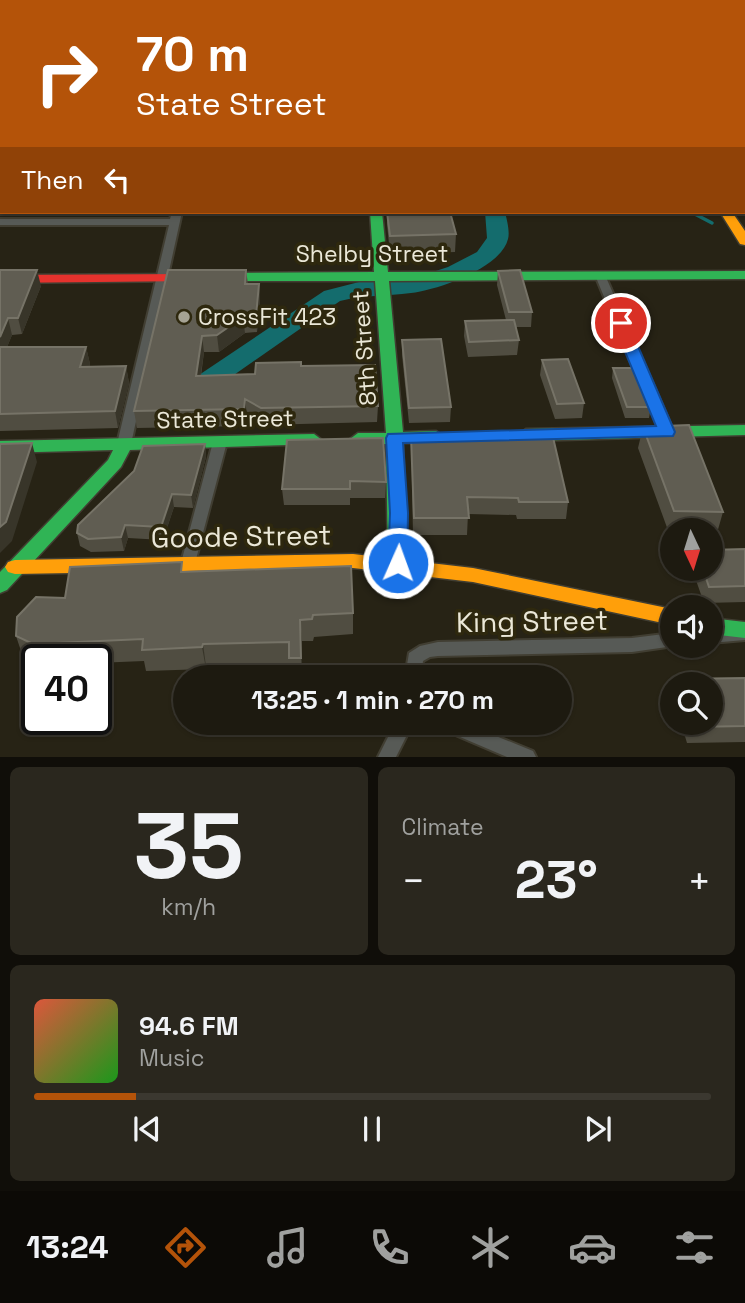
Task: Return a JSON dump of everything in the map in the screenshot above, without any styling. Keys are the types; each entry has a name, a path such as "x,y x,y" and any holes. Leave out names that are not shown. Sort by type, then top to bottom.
{"main road":[{"name":"8th Street","path":"376,214 394,438"},
{"path":"727,214 745,241"},
{"name":"Shelby Street","path":"0,279 162,278 382,285 436,276 745,275"},
{"path":"505,436 745,430"},
{"name":"State Street","path":"0,447 454,437"},
{"path":"394,438 399,513 398,563"},
{"path":"0,585 115,463 124,444"},
{"name":"Goode Street","path":"15,567 188,563 398,563 463,572 660,614"},
{"path":"723,628 745,632"}],"street":[{"path":"0,222 176,217 124,444"},
{"path":"600,275 667,432"},
{"path":"188,563 220,442"},
{"path":"723,635 745,632"},
{"name":"King Street","path":"414,665 415,658 426,651 438,649 632,645 660,642"},
{"path":"387,757 398,735"},
{"path":"474,735 527,757"}],"building":[{"path":"387,214 451,214 456,234 390,236"},
{"path":"0,270 37,270 18,318 8,318 0,337"},
{"path":"168,270 246,270 245,284 259,284 256,316 243,317 217,335 202,336 196,376 255,374 256,363 301,362 301,366 375,365 378,406 261,408 245,399 244,409 134,411"},
{"path":"520,270 532,312 509,312 498,271"},
{"path":"514,320 519,340 469,342 465,321"},
{"path":"441,339 451,407 409,408 402,340"},
{"path":"0,347 86,347 80,367 126,366 115,411 0,414"},
{"path":"568,359 584,403 557,404 542,360"},
{"path":"613,368 636,368 651,407 627,407"},
{"path":"689,425 723,512 674,511 643,427"},
{"path":"552,433 568,502 519,502 518,498 467,497 469,518 414,518 411,436"},
{"path":"383,438 386,482 350,481 350,489 282,489 287,440"},
{"path":"32,443 6,522 0,527 0,444"},
{"path":"205,444 191,495 172,494 161,527 125,525 121,537 88,539 77,533 78,525 134,471 143,446"},
{"path":"745,549 745,586 709,587 707,581 723,581 723,550"},
{"path":"182,562 181,572 351,566 353,613 313,615 312,619 300,620 301,658 289,658 289,642 203,644 202,647 142,650 143,639 33,644 16,636 17,617 36,597 65,598 70,567"},
{"path":"723,678 745,678 745,726 723,726"}],"waterway":[{"path":"202,385 332,296 359,289 413,286 456,272 485,257 491,252 498,238 495,214"},
{"path":"695,214 712,223"}],"traffic: fast":[{"path":"376,214 397,475 398,563"},
{"path":"224,277 745,275"},
{"path":"526,435 745,430"},
{"path":"358,439 436,437"},
{"path":"0,447 314,440"},
{"path":"0,585 115,463 124,444"},
{"path":"723,627 745,630"}],"traffic: slow":[{"path":"727,214 745,241"},
{"path":"15,567 353,561 473,575 660,614"}],"traffic: jam":[{"path":"0,279 189,278"}],"place":[{"name":"CrossFit 423","path":"184,317"}],"route":[{"path":"398,563 399,513 394,438 667,432 621,323"}]}
